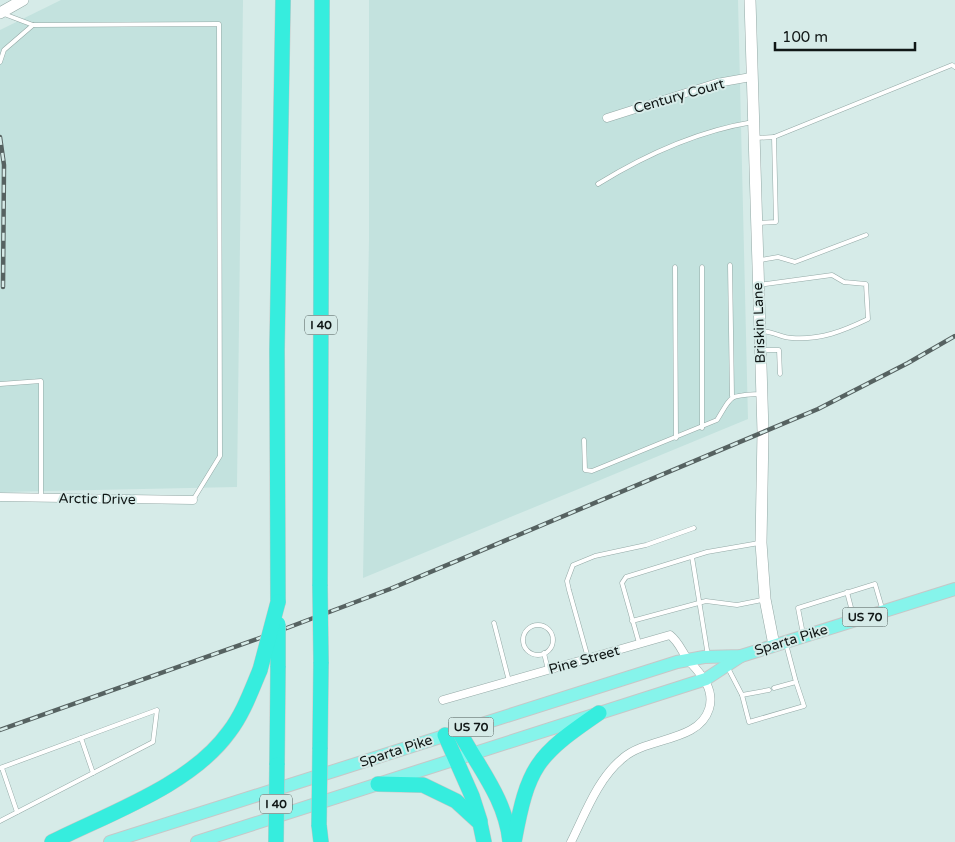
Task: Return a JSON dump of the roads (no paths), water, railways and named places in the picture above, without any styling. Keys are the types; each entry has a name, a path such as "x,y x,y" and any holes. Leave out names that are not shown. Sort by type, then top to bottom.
{"highway":[{"name":"I 40","path":"276,842 278,666 277,350 283,0"},
{"name":"I 40","path":"320,842 322,0"},
{"path":"52,842 164,787 199,764 230,731 260,670 278,602"},
{"path":"514,842 522,802 535,768 558,742 599,713"},
{"path":"452,733 472,754 498,797 505,814 510,842"},
{"path":"452,733 456,761 472,796 484,842"},
{"path":"378,784 423,785 456,801 480,823"}],"main road":[{"name":"Sparta Pike","path":"197,842 456,761 472,754 706,679 742,656 955,589"},
{"name":"Sparta Pike","path":"110,842 688,659 742,656"}],"street":[{"path":"3,9 23,0"},
{"name":"Briskin Lane","path":"750,0 762,393 761,543 765,599 780,644"},
{"name":"Century Court","path":"607,118 717,83 751,77"},
{"name":"Arctic Drive","path":"0,497 193,500"},
{"name":"Pine Street","path":"443,700 670,635 681,645 688,659 706,679"},
{"path":"570,842 595,795 610,772 623,757 655,742 693,730 704,722 711,704 706,679"}],"lane":[{"path":"3,9 33,25 219,24 220,456 193,500"},
{"path":"0,62 4,50 33,25"},
{"path":"753,138 774,137 952,65 955,67"},
{"path":"598,184 627,166 700,135 721,127 753,122"},
{"path":"756,224 776,222 774,137"},
{"path":"757,260 778,257 795,262 866,235"},
{"path":"730,265 732,396"},
{"path":"675,267 676,438"},
{"path":"702,267 702,428"},
{"path":"758,285 832,275 844,282 866,284 868,319 840,333 822,337 790,338 776,332 760,331"},
{"path":"760,350 779,350 780,374"},
{"path":"0,384 41,381 41,498"},
{"path":"584,440 585,470 592,471 702,428 717,420 727,401 732,396 762,393"},
{"path":"588,658 567,581 573,565 595,556 646,545 694,528"},
{"path":"639,644 622,583 623,580 632,574 692,557 736,546 761,543"},
{"path":"692,557 701,602 708,657"},
{"path":"804,636 798,608 847,592 875,584 882,612"},
{"path":"847,592 854,620"},
{"path":"632,621 701,602 721,601 737,605 765,599"},
{"path":"494,623 509,681"},
{"path":"531,626 545,626 552,633 551,647 544,654 534,655 526,648 524,636 531,626"},
{"path":"726,666 742,695 749,722 804,706 780,644"},
{"path":"544,654 548,670"},
{"path":"774,688 796,682"},
{"path":"742,695 769,690"},
{"path":"0,821 153,742 157,710 1,768 17,812"},
{"path":"81,738 93,772"}],"railway":[{"path":"0,137 4,165 3,287"},
{"path":"0,730 271,634 390,589 818,409 908,363 955,336"}]}
